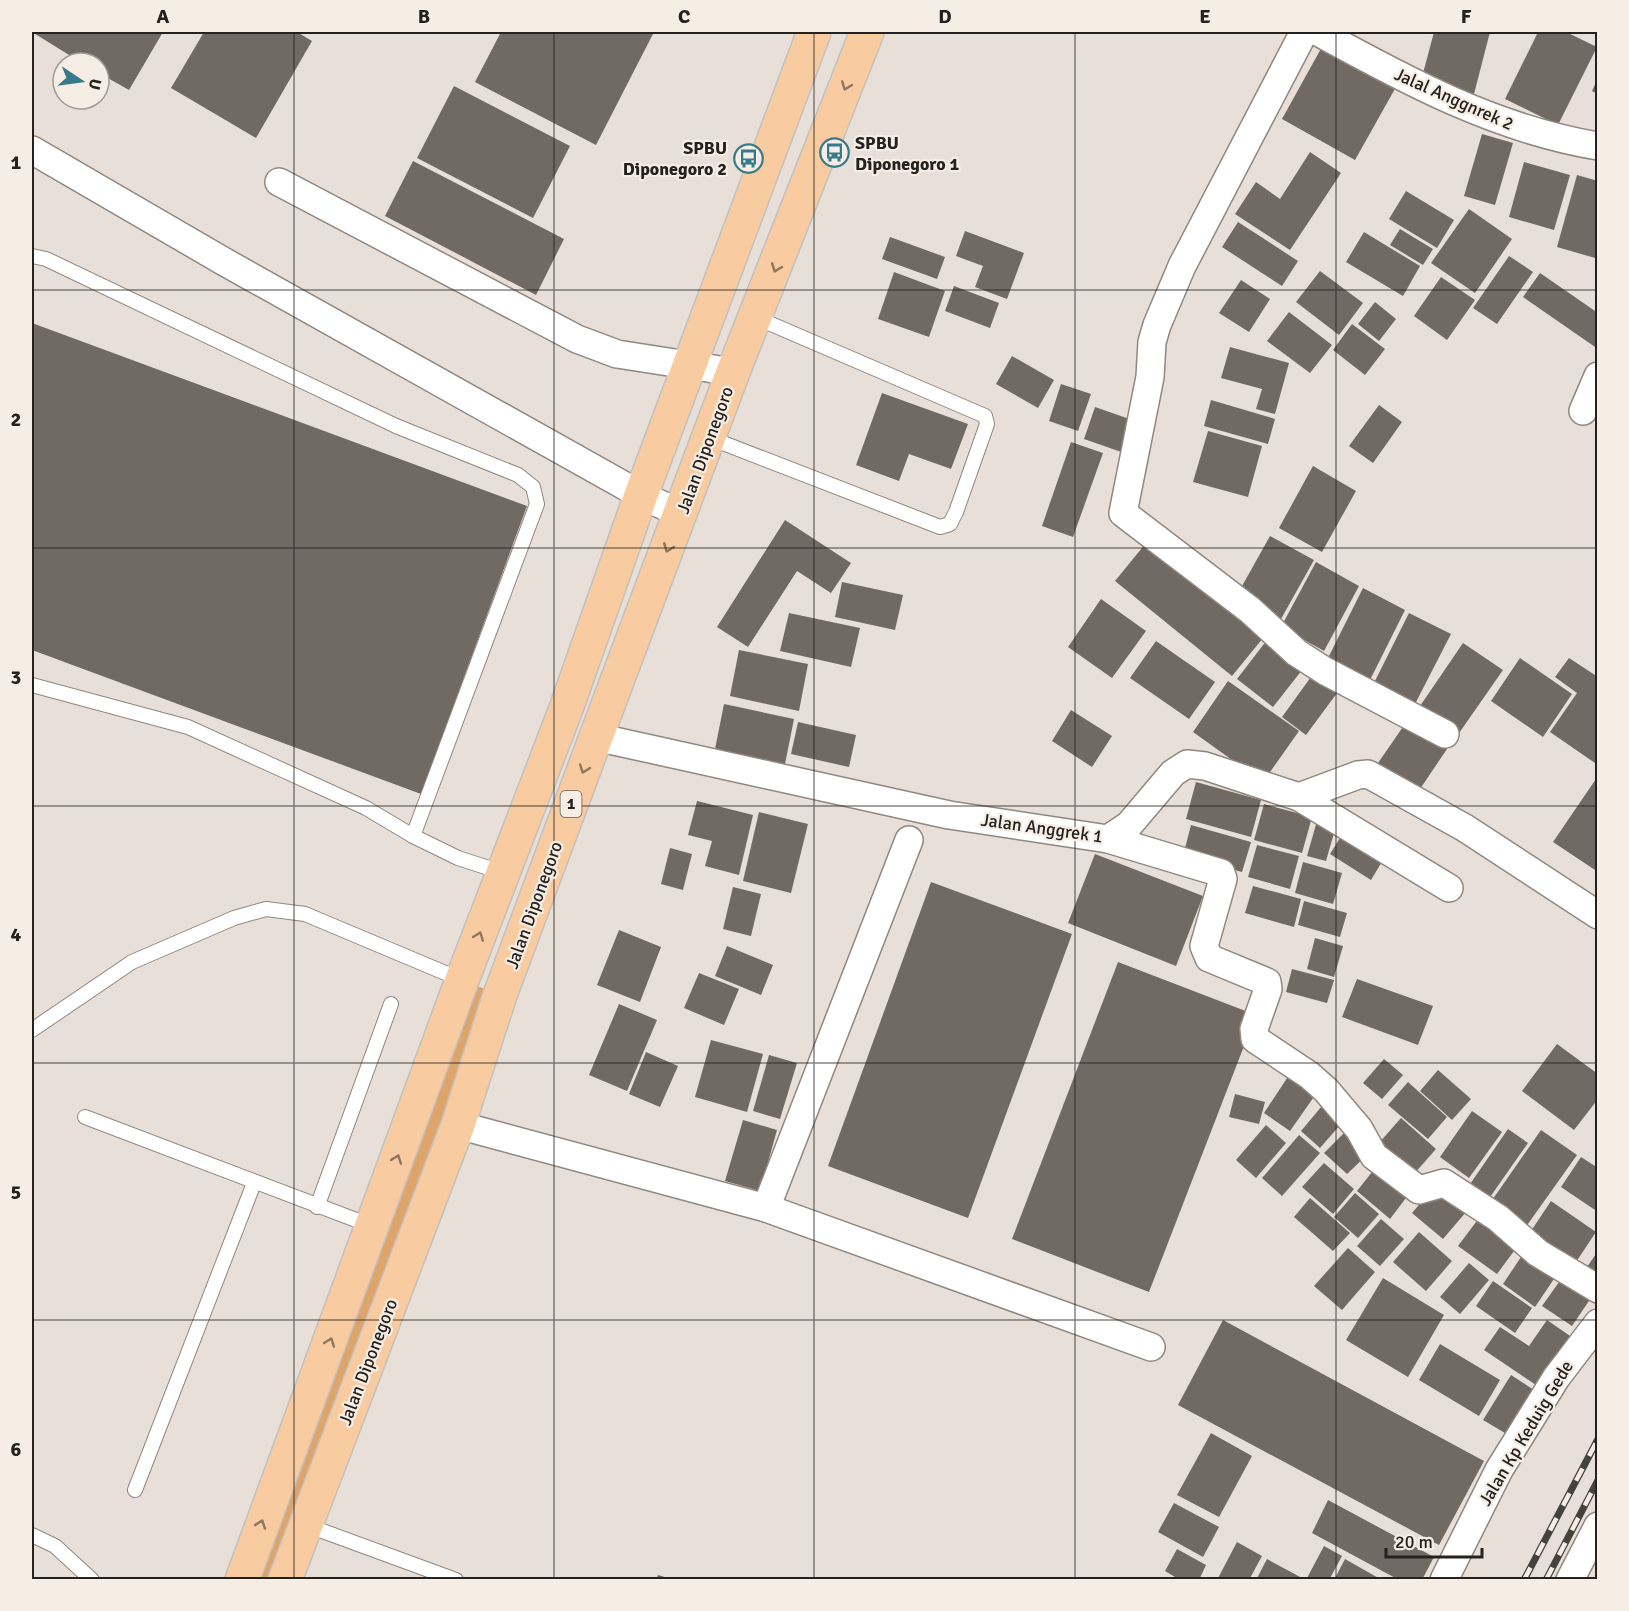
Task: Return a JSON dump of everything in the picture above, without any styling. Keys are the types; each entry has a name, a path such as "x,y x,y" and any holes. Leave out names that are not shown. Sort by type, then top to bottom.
{"highway":[{"name":"1","path":"242,1580 814,32"},
{"name":"Jalan Diponegoro","path":"285,1580 458,1125 500,995 711,438 733,372 757,318 867,32"}],"street":[{"path":"1304,32 1182,266 1157,325 1152,342 1150,377 1123,513 1250,610 1297,653 1325,671 1445,734"},
{"name":"Jalal Anggnrek 2","path":"1318,32 1395,74 1520,129 1598,146"},
{"path":"32,150 223,261 641,495 681,514"},
{"path":"279,182 577,339 617,354 733,372"},
{"path":"1583,411 1598,376"},
{"name":"Jalan Anggrek 1","path":"596,737 949,815 1108,839 1129,825 1173,773 1187,764 1205,766 1299,796"},
{"path":"1299,796 1358,775 1368,774 1465,828 1598,915"},
{"path":"1299,796 1449,888"},
{"path":"1108,839 1221,873 1222,879 1204,945 1205,953 1209,958 1267,982 1268,989 1254,1029 1255,1039 1309,1075 1326,1090 1359,1129 1374,1156 1419,1190 1444,1183 1498,1218 1538,1253 1598,1289"},
{"path":"766,1208 909,840"},
{"path":"458,1125 766,1208 1151,1347"},
{"name":"Jalan Kp Keduig Gede","path":"1444,1580 1499,1470 1556,1378 1598,1323"},
{"path":"1570,1580 1598,1526"}],"lane":[{"path":"32,256 46,259 396,426 518,475 533,487 537,504 413,836"},
{"path":"711,438 940,527 950,524 957,512 987,424 985,416 757,318"},
{"path":"32,685 188,727 366,808 413,836 458,858 504,873"},
{"path":"32,1030 132,962 234,918 266,909 305,914 462,980"},
{"path":"317,1207 390,1004"},
{"path":"85,1117 372,1226"},
{"path":"135,1490 254,1183"},
{"path":"305,1525 456,1580"},
{"path":"32,1535 55,1546 92,1580"}],"shaded area":[{"path":"462,980 500,995 285,1579 242,1580"}],"building":[{"path":"32,32 163,32 129,90 111,80 111,51 63,51"},
{"path":"204,32 297,32 312,41 256,138 171,88"},
{"path":"501,32 654,32 596,145 475,82"},
{"path":"1434,32 1490,32 1474,94 1421,81"},
{"path":"1538,32 1566,32 1597,47 1558,125 1505,99"},
{"path":"1323,45 1396,87 1355,160 1282,119"},
{"path":"1598,78 1598,94 1592,91"},
{"path":"454,86 570,146 533,218 417,158"},
{"path":"1482,134 1513,143 1495,205 1464,196"},
{"path":"1310,152 1341,173 1290,250 1235,214 1256,182 1280,199"},
{"path":"413,161 564,239 536,295 385,216"},
{"path":"1524,162 1570,175 1554,230 1509,217"},
{"path":"1577,175 1598,181 1598,248 1595,258 1557,247"},
{"path":"1406,191 1454,220 1437,248 1389,219"},
{"path":"1469,209 1512,239 1475,293 1431,263"},
{"path":"1238,222 1298,261 1282,286 1222,247"},
{"path":"1400,229 1433,249 1423,265 1390,245"},
{"path":"965,231 1024,253 1007,299 975,287 983,266 956,256"},
{"path":"1364,232 1420,266 1403,296 1346,262"},
{"path":"890,237 945,257 937,279 882,259"},
{"path":"1509,256 1533,272 1497,324 1473,308"},
{"path":"1320,271 1363,303 1339,335 1296,302"},
{"path":"894,272 945,291 929,337 878,319"},
{"path":"1540,273 1598,313 1598,349 1523,297"},
{"path":"1441,277 1475,300 1447,340 1414,316"},
{"path":"1241,280 1270,299 1249,332 1219,313"},
{"path":"954,286 999,303 990,328 945,311"},
{"path":"1375,302 1396,319 1379,341 1358,324"},
{"path":"1289,312 1332,345 1310,373 1267,341"},
{"path":"32,323 527,506 421,794 32,650"},
{"path":"1352,324 1385,349 1365,375 1333,350"},
{"path":"1230,347 1289,363 1275,414 1256,409 1262,389 1221,378"},
{"path":"1012,356 1054,380 1038,408 996,384"},
{"path":"1061,384 1091,394 1078,431 1049,421"},
{"path":"882,393 968,424 951,469 909,454 899,481 856,465"},
{"path":"1211,400 1275,419 1268,444 1204,426"},
{"path":"1379,405 1402,422 1373,463 1349,446"},
{"path":"1095,407 1138,422 1127,454 1084,439"},
{"path":"1208,431 1262,446 1248,497 1193,482"},
{"path":"1071,442 1103,453 1073,537 1042,526"},
{"path":"1313,466 1356,491 1322,552 1279,528"},
{"path":"785,520 851,563 831,593 797,571 748,647 717,627"},
{"path":"1270,536 1314,560 1281,619 1237,595"},
{"path":"1146,543 1263,638 1232,676 1115,581"},
{"path":"1316,562 1359,586 1324,651 1281,627"},
{"path":"842,582 903,595 895,630 835,617"},
{"path":"1363,588 1405,610 1368,684 1326,662"},
{"path":"1101,599 1146,631 1112,678 1068,647"},
{"path":"789,613 860,628 851,667 780,651"},
{"path":"1409,613 1451,634 1415,704 1374,683"},
{"path":"1270,636 1306,665 1273,707 1237,679"},
{"path":"1156,641 1215,682 1189,719 1130,678"},
{"path":"1463,643 1503,670 1457,736 1418,709"},
{"path":"739,650 808,664 799,711 730,696"},
{"path":"1520,658 1572,694 1543,737 1491,701"},
{"path":"1569,658 1598,677 1595,763 1550,732 1577,693 1555,677"},
{"path":"1316,670 1340,689 1306,735 1282,717"},
{"path":"1228,681 1299,731 1263,782 1193,732"},
{"path":"724,704 794,719 783,774 713,759"},
{"path":"1071,710 1112,736 1092,767 1052,741"},
{"path":"1409,718 1449,746 1416,795 1376,766"},
{"path":"798,722 856,735 849,767 791,754"},
{"path":"1598,776 1598,872 1553,842"},
{"path":"1196,782 1261,800 1251,837 1186,819"},
{"path":"697,801 753,815 739,875 705,866 712,841 688,835"},
{"path":"1264,804 1312,817 1302,853 1254,840"},
{"path":"759,812 808,824 791,893 743,881"},
{"path":"1317,821 1336,826 1326,861 1307,856"},
{"path":"1191,825 1251,842 1242,872 1183,856"},
{"path":"1345,830 1386,855 1371,880 1330,854"},
{"path":"1257,845 1299,856 1290,889 1248,877"},
{"path":"670,848 692,854 683,890 661,884"},
{"path":"1095,854 1203,896 1176,966 1068,923"},
{"path":"1303,862 1342,873 1333,904 1295,893"},
{"path":"931,882 1072,934 968,1218 828,1166"},
{"path":"1253,886 1301,899 1294,927 1245,913"},
{"path":"733,887 761,894 751,936 723,929"},
{"path":"1304,901 1347,913 1340,937 1298,925"},
{"path":"619,930 661,947 640,1002 597,985"},
{"path":"1315,938 1343,946 1334,977 1307,969"},
{"path":"727,946 773,965 761,995 715,976"},
{"path":"1118,962 1256,1015 1149,1292 1012,1239"},
{"path":"1292,969 1334,980 1327,1003 1286,992"},
{"path":"699,973 739,989 724,1025 684,1008"},
{"path":"1357,979 1433,1006 1418,1045 1342,1017"},
{"path":"619,1004 657,1020 627,1091 589,1075"},
{"path":"711,1040 763,1054 747,1112 695,1097"},
{"path":"1557,1044 1598,1074 1598,1099 1574,1130 1522,1091"},
{"path":"646,1052 678,1066 660,1107 629,1094"},
{"path":"769,1055 797,1063 780,1119 753,1111"},
{"path":"1384,1059 1403,1075 1382,1099 1363,1083"},
{"path":"1438,1070 1471,1099 1452,1120 1420,1091"},
{"path":"1291,1072 1318,1091 1290,1131 1264,1113"},
{"path":"1408,1082 1447,1117 1428,1139 1388,1105"},
{"path":"1235,1094 1265,1102 1259,1124 1229,1117"},
{"path":"1327,1100 1347,1117 1320,1148 1301,1131"},
{"path":"1472,1111 1502,1132 1469,1178 1440,1157"},
{"path":"1401,1118 1436,1149 1414,1174 1379,1143"},
{"path":"743,1120 777,1130 760,1191 725,1181"},
{"path":"1266,1125 1286,1143 1256,1178 1236,1160"},
{"path":"1508,1129 1528,1143 1488,1200 1468,1187"},
{"path":"1541,1130 1577,1155 1523,1231 1488,1206"},
{"path":"1346,1131 1369,1153 1347,1174 1324,1153"},
{"path":"1299,1135 1320,1153 1282,1196 1262,1178"},
{"path":"1581,1157 1598,1168 1598,1212 1561,1187"},
{"path":"1324,1163 1354,1189 1333,1214 1302,1187"},
{"path":"1376,1167 1409,1194 1390,1219 1357,1191"},
{"path":"1435,1186 1466,1212 1443,1239 1412,1213"},
{"path":"1355,1193 1379,1214 1358,1238 1334,1217"},
{"path":"1310,1198 1350,1233 1333,1251 1294,1217"},
{"path":"1551,1201 1596,1232 1574,1265 1529,1234"},
{"path":"1482,1214 1520,1243 1497,1274 1458,1246"},
{"path":"1381,1219 1404,1239 1380,1266 1357,1246"},
{"path":"1419,1232 1452,1261 1426,1291 1393,1262"},
{"path":"1348,1248 1375,1272 1342,1310 1314,1286"},
{"path":"1525,1251 1558,1273 1535,1307 1503,1284"},
{"path":"1598,1251 1598,1274 1587,1267"},
{"path":"1469,1263 1489,1280 1460,1314 1440,1297"},
{"path":"1564,1275 1593,1295 1572,1326 1542,1306"},
{"path":"1383,1278 1444,1315 1408,1377 1346,1340"},
{"path":"1493,1281 1532,1308 1515,1333 1476,1306"},
{"path":"1223,1320 1484,1461 1439,1545 1178,1405"},
{"path":"1547,1320 1573,1338 1539,1387 1484,1350 1500,1327 1529,1346"},
{"path":"1440,1344 1500,1380 1479,1416 1419,1380"},
{"path":"1511,1375 1537,1392 1510,1436 1483,1420"},
{"path":"1211,1433 1252,1456 1219,1517 1177,1495"},
{"path":"1328,1500 1434,1557 1422,1580 1399,1580 1312,1533"},
{"path":"1174,1503 1219,1527 1203,1557 1158,1532"},
{"path":"1237,1542 1262,1556 1249,1580 1217,1580"},
{"path":"1324,1546 1342,1556 1329,1580 1309,1580 1307,1578"},
{"path":"1177,1549 1206,1565 1199,1580 1180,1580 1165,1571"},
{"path":"1267,1559 1302,1578 1301,1580 1256,1580"},
{"path":"1345,1559 1382,1580 1334,1580"},
{"path":"658,1575 671,1579 671,1580 656,1580"}],"railway":[{"path":"1524,1580 1598,1439"},
{"path":"1546,1580 1598,1480"}],"place":[{"name":"SPBU Diponegoro 1","path":"834,153"},
{"name":"SPBU Diponegoro 2","path":"748,158"}]}
